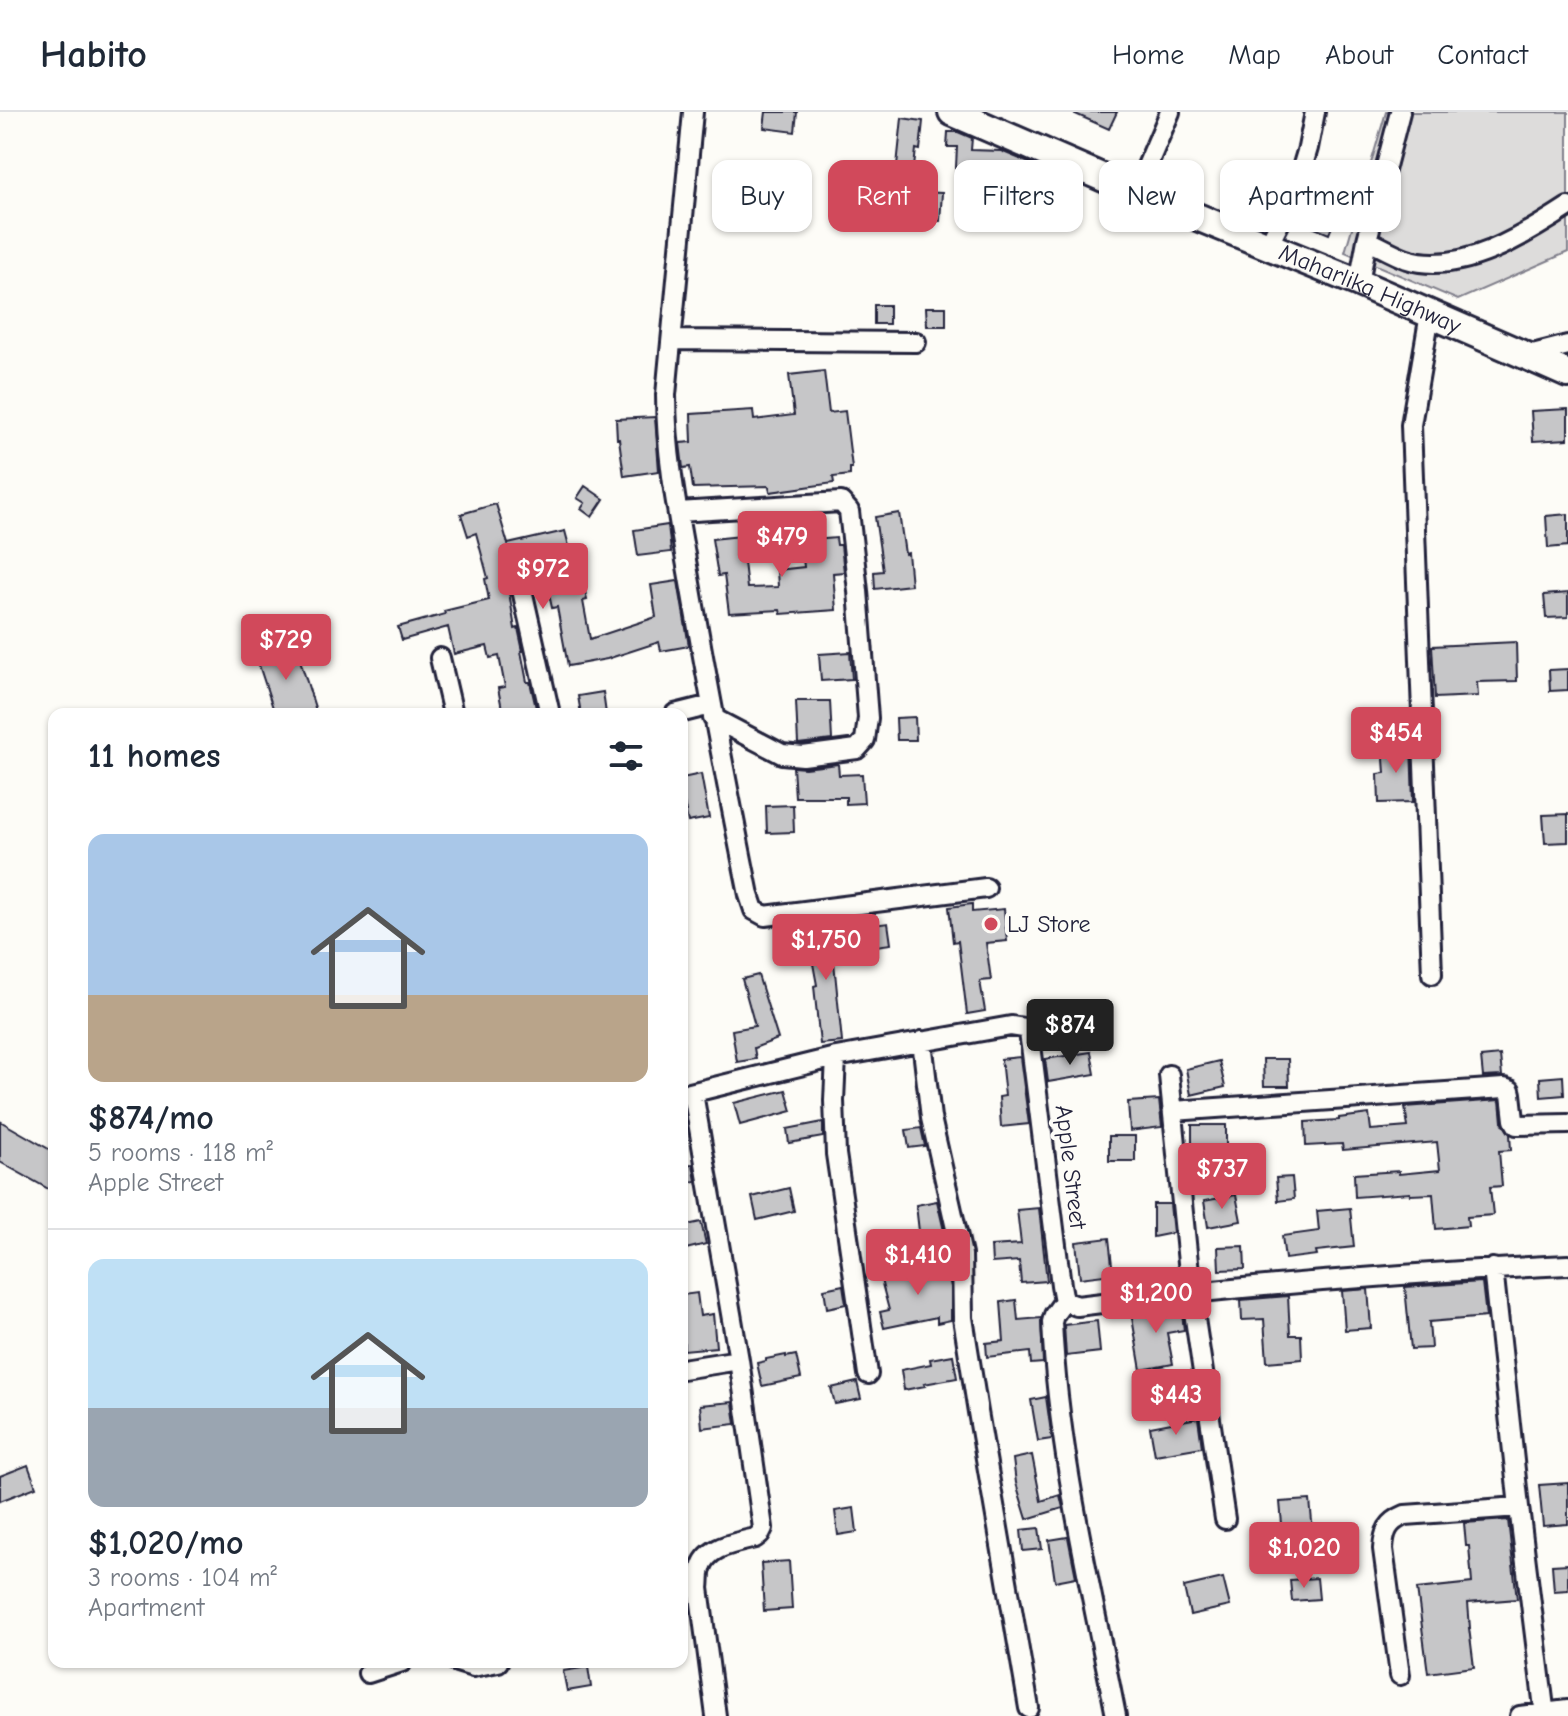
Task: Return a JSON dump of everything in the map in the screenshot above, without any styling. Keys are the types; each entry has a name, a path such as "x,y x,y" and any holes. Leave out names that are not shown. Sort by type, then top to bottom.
{"highway":[{"name":"Maharlika Highway","path":"952,112 1099,176"},
{"name":"Maharlika Highway","path":"1204,220 1568,374"}],"street":[{"path":"693,112 666,421 712,712 754,910 765,916 780,915 986,888"},
{"path":"1150,160 1170,112"},
{"path":"1268,246 1295,192 1315,112"},
{"path":"1359,283 1400,112"},
{"path":"1367,240 1407,259 1449,262 1485,252 1515,239 1568,207"},
{"path":"1430,314 1411,425 1432,974"},
{"path":"672,340 916,342"},
{"path":"1525,356 1568,345"},
{"path":"678,512 841,502 849,511 868,718 865,740 857,749 803,756 782,754 712,712 688,713"},
{"path":"518,572 549,708"},
{"path":"440,658 452,708"},
{"name":"Apple Street","path":"688,1094 836,1057 1011,1026 1024,1028 1029,1033 1064,1301"},
{"path":"922,1041 934,1133 962,1255 963,1318 1029,1708"},
{"path":"836,1057 836,1154 868,1374"},
{"path":"1169,1075 1191,1292 1225,1519"},
{"path":"1173,1111 1504,1088 1510,1090 1517,1125 1568,1124"},
{"path":"688,1099 739,1360 763,1528 755,1538 715,1550 708,1555 700,1570 699,1588 716,1716"},
{"path":"1116,1716 1067,1464 1059,1403 1052,1322 1064,1301 1077,1306 1191,1292 1568,1265"},
{"path":"1493,1268 1545,1715"},
{"path":"688,1368 739,1360"},
{"path":"1400,1675 1383,1549 1387,1526 1405,1515 1519,1507"},
{"path":"368,1673 383,1668"},
{"path":"1520,1716 1568,1710"}],"shaded area":[{"path":"1386,112 1568,112 1568,252 1458,300 1345,252 1351,232 1401,232 1401,160 1372,160"}],"building":[{"path":"766,112 797,112 795,132 764,128"},
{"path":"1071,112 1117,112 1109,129"},
{"path":"902,118 923,121 920,150 916,149 915,160 898,160"},
{"path":"948,132 958,132 972,138 971,150 1001,151 1022,160 956,160 957,147 947,147"},
{"path":"938,193 942,193 938,221"},
{"path":"874,305 889,305 889,324 874,324"},
{"path":"926,307 946,307 946,326 927,326"},
{"path":"824,371 829,413 845,411 852,468 850,475 833,477 834,483 770,492 769,486 693,488 690,467 683,468 680,443 692,442 691,414 753,410 754,420 794,415 789,375"},
{"path":"1568,409 1568,439 1533,441 1531,411"},
{"path":"655,417 659,471 624,476 616,419"},
{"path":"585,486 604,499 592,517 581,509 585,503 577,498"},
{"path":"496,504 508,544 565,531 569,546 560,548 568,581 582,578 590,639 656,617 651,585 678,581 689,646 661,651 659,642 607,659 568,666 557,607 552,608 542,561 537,562 536,558 515,561 509,564 506,574 515,629 518,628 527,682 530,682 536,708 502,708 498,688 505,687 499,656 490,658 487,646 454,654 448,627 402,640 398,627 489,600 485,579 488,578 476,533 468,536 461,514"},
{"path":"899,513 911,585 875,589 874,572 883,571 875,517"},
{"path":"1568,514 1568,546 1548,548 1546,516"},
{"path":"668,525 671,552 638,556 634,530"},
{"path":"741,536 747,588 778,587 777,570 804,567 801,541 836,538 837,545 841,545 844,572 833,573 836,610 781,614 780,610 729,613 724,575 718,576 712,539"},
{"path":"1568,593 1568,617 1546,618 1544,595"},
{"path":"1516,642 1517,681 1477,682 1478,696 1435,698 1432,646"},
{"path":"295,644 315,708 273,708 256,656"},
{"path":"850,652 852,679 821,681 819,654"},
{"path":"1568,669 1568,690 1550,691 1549,670"},
{"path":"603,692 605,708 580,708 578,696"},
{"path":"796,701 830,701 832,740 798,744"},
{"path":"915,717 916,740 897,740 896,718"},
{"path":"1411,744 1413,802 1379,803 1378,774 1385,773 1383,745"},
{"path":"838,764 839,775 862,774 864,803 846,804 846,797 795,797 793,767"},
{"path":"701,774 709,818 688,822 688,777"},
{"path":"793,805 794,832 767,833 766,806"},
{"path":"1568,814 1568,842 1545,843 1543,815"},
{"path":"972,904 972,912 1004,909 1007,941 986,943 991,980 980,981 985,1011 967,1014 958,941 953,942 949,907"},
{"path":"888,923 891,944 869,947 865,926"},
{"path":"837,926 843,960 834,962 842,1042 820,1044 814,986 817,985 807,931"},
{"path":"758,975 778,1039 754,1048 756,1059 737,1062 732,1030 755,1026 742,979"},
{"path":"1091,1052 1095,1074 1048,1082 1045,1059"},
{"path":"1500,1055 1502,1076 1483,1077 1481,1057"},
{"path":"1020,1057 1029,1124 1001,1127 999,1097 1005,1096 1001,1059"},
{"path":"1263,1059 1288,1059 1289,1086 1264,1086"},
{"path":"1219,1061 1225,1087 1191,1095 1186,1069"},
{"path":"1563,1076 1564,1095 1541,1097 1540,1078"},
{"path":"786,1090 792,1111 740,1125 734,1103"},
{"path":"1159,1100 1162,1127 1130,1131 1128,1102"},
{"path":"1500,1100 1502,1122 1510,1134 1511,1150 1499,1151 1502,1186 1490,1187 1493,1215 1467,1217 1468,1226 1436,1229 1433,1194 1355,1197 1354,1174 1440,1170 1437,1142 1343,1150 1342,1144 1306,1146 1305,1122 1369,1114 1371,1130 1408,1127 1405,1107"},
{"path":"0,1121 48,1149 48,1189 0,1162"},
{"path":"823,1122 823,1137 789,1143 787,1129"},
{"path":"1192,1125 1226,1125 1226,1151 1192,1152"},
{"path":"921,1128 925,1146 909,1148 906,1130"},
{"path":"1109,1136 1135,1136 1135,1161 1109,1161"},
{"path":"688,1164 693,1164 696,1181 688,1182"},
{"path":"1292,1177 1294,1199 1278,1201 1276,1178"},
{"path":"789,1188 794,1211 757,1220 752,1197"},
{"path":"1236,1195 1241,1221 1208,1227 1204,1201"},
{"path":"937,1201 945,1235 920,1240 916,1205"},
{"path":"1153,1204 1170,1204 1173,1233 1153,1237"},
{"path":"1039,1208 1047,1281 1021,1283 1019,1261 992,1263 991,1246 1021,1244 1017,1210"},
{"path":"1350,1208 1354,1247 1316,1251 1317,1255 1285,1259 1282,1236 1319,1231 1317,1211"},
{"path":"701,1222 706,1244 688,1248 688,1225"},
{"path":"1109,1238 1113,1274 1080,1278 1076,1242"},
{"path":"1244,1246 1245,1269 1219,1270 1218,1247"},
{"path":"945,1263 951,1287 951,1320 937,1323 937,1317 884,1328 880,1312 889,1310 881,1280"},
{"path":"1482,1282 1486,1317 1429,1322 1431,1348 1411,1349 1405,1287"},
{"path":"843,1285 846,1304 827,1308 824,1289"},
{"path":"1368,1289 1371,1328 1345,1330 1342,1291"},
{"path":"697,1293 700,1316 713,1314 716,1347 688,1350 688,1294"},
{"path":"1288,1296 1290,1335 1301,1335 1302,1359 1267,1362 1264,1319 1242,1320 1241,1300"},
{"path":"1016,1300 1018,1320 1041,1318 1043,1363 1031,1364 1030,1352 987,1357 986,1343 1004,1341 1001,1302"},
{"path":"1181,1306 1184,1330 1167,1333 1173,1364 1141,1370 1131,1312"},
{"path":"1097,1321 1100,1352 1066,1356 1064,1325"},
{"path":"796,1355 801,1378 762,1386 757,1363"},
{"path":"953,1355 957,1378 904,1390 901,1370 931,1364 930,1359"},
{"path":"1191,1372 1193,1386 1171,1392 1168,1377"},
{"path":"857,1382 861,1399 835,1404 831,1388"},
{"path":"1046,1397 1052,1439 1038,1441 1031,1400"},
{"path":"733,1402 736,1424 702,1428 700,1405"},
{"path":"1198,1418 1202,1447 1155,1455 1150,1427"},
{"path":"1032,1455 1041,1501 1060,1495 1063,1508 1027,1519 1016,1483 1013,1459"},
{"path":"28,1465 36,1487 0,1501 0,1476"},
{"path":"1568,1483 1568,1524 1543,1526 1539,1485"},
{"path":"1310,1500 1313,1533 1283,1535 1280,1502"},
{"path":"854,1508 857,1532 838,1535 835,1511"},
{"path":"1508,1520 1517,1599 1468,1603 1474,1667 1428,1673 1417,1589 1472,1583 1464,1523"},
{"path":"1039,1528 1042,1549 1023,1551 1021,1530"},
{"path":"1068,1537 1076,1577 1055,1581 1049,1540"},
{"path":"789,1561 792,1609 764,1611 761,1563"},
{"path":"1568,1564 1568,1590 1554,1591 1552,1565"},
{"path":"1223,1578 1230,1606 1190,1615 1184,1587"},
{"path":"1317,1578 1319,1599 1292,1601 1290,1580"},
{"path":"588,1668 591,1687 567,1691 563,1671"}],"place":[{"name":"LJ Store","path":"991,924"}]}
